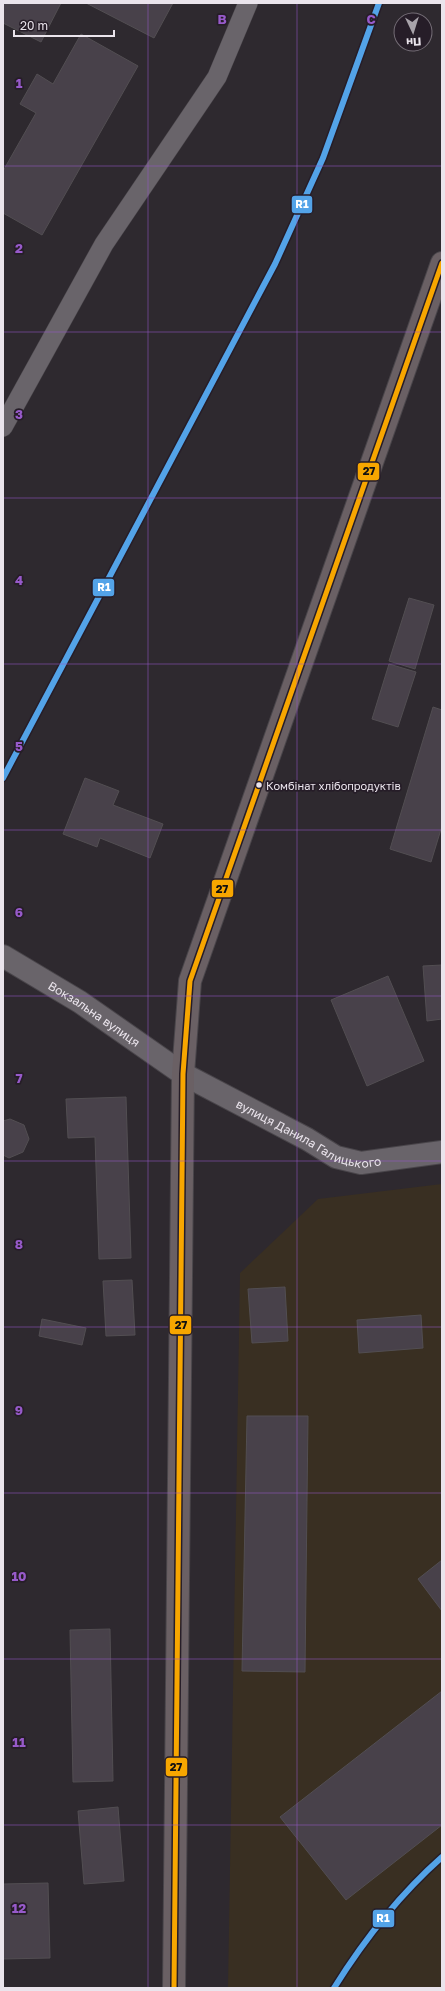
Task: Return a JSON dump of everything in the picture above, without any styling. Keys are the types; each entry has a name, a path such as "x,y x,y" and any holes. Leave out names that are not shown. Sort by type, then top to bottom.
{"main road":[{"path":"174,1988 183,1074 190,981 442,263"}],"street":[{"name":"Вокзальна вулиця","path":"3,956 80,1002 183,1074"},
{"name":"вулиця Данила Галицького","path":"183,1074 307,1139 336,1157 361,1163 442,1152"}],"lane":[{"path":"3,427 104,244 217,77 248,3"}],"shaded area":[{"path":"442,1184 442,1988 228,1988 240,1273 318,1199"}],"building":[{"path":"3,3 61,3 41,42 3,23"},
{"path":"86,3 173,3 154,38"},
{"path":"81,34 138,66 42,235 3,213 3,171 36,113 20,104 37,74 53,84"},
{"path":"409,598 434,605 415,669 389,661"},
{"path":"389,664 416,672 398,727 372,719"},
{"path":"433,707 442,710 442,826 431,862 390,849"},
{"path":"85,778 119,791 113,805 163,824 150,858 100,838 97,847 63,834"},
{"path":"442,965 442,1019 427,1021 423,966"},
{"path":"388,976 424,1061 367,1086 331,1000"},
{"path":"126,1097 131,1258 99,1259 95,1137 68,1138 66,1099"},
{"path":"10,1119 24,1125 29,1139 23,1152 9,1158 3,1155 3,1121"},
{"path":"132,1280 135,1335 106,1336 103,1281"},
{"path":"285,1287 288,1341 252,1343 248,1289"},
{"path":"421,1315 423,1348 359,1353 357,1320"},
{"path":"42,1319 86,1328 82,1345 39,1336"},
{"path":"247,1416 308,1416 305,1672 242,1671"},
{"path":"442,1560 442,1611 418,1579"},
{"path":"110,1629 113,1781 73,1782 70,1630"},
{"path":"442,1691 442,1825 346,1900 280,1817"},
{"path":"118,1807 124,1881 84,1884 78,1811"},
{"path":"48,1883 50,1958 3,1959 3,1884"}],"transit line":[{"name":"R1","path":"3,778 275,264 323,158 379,3"},
{"name":"27","path":"174,1988 183,1074 190,981 442,263"},
{"name":"R1","path":"334,1988 370,1935 397,1902 442,1857"}],"place":[{"name":"Комбінат хлібопродуктів","path":"259,785"}]}
